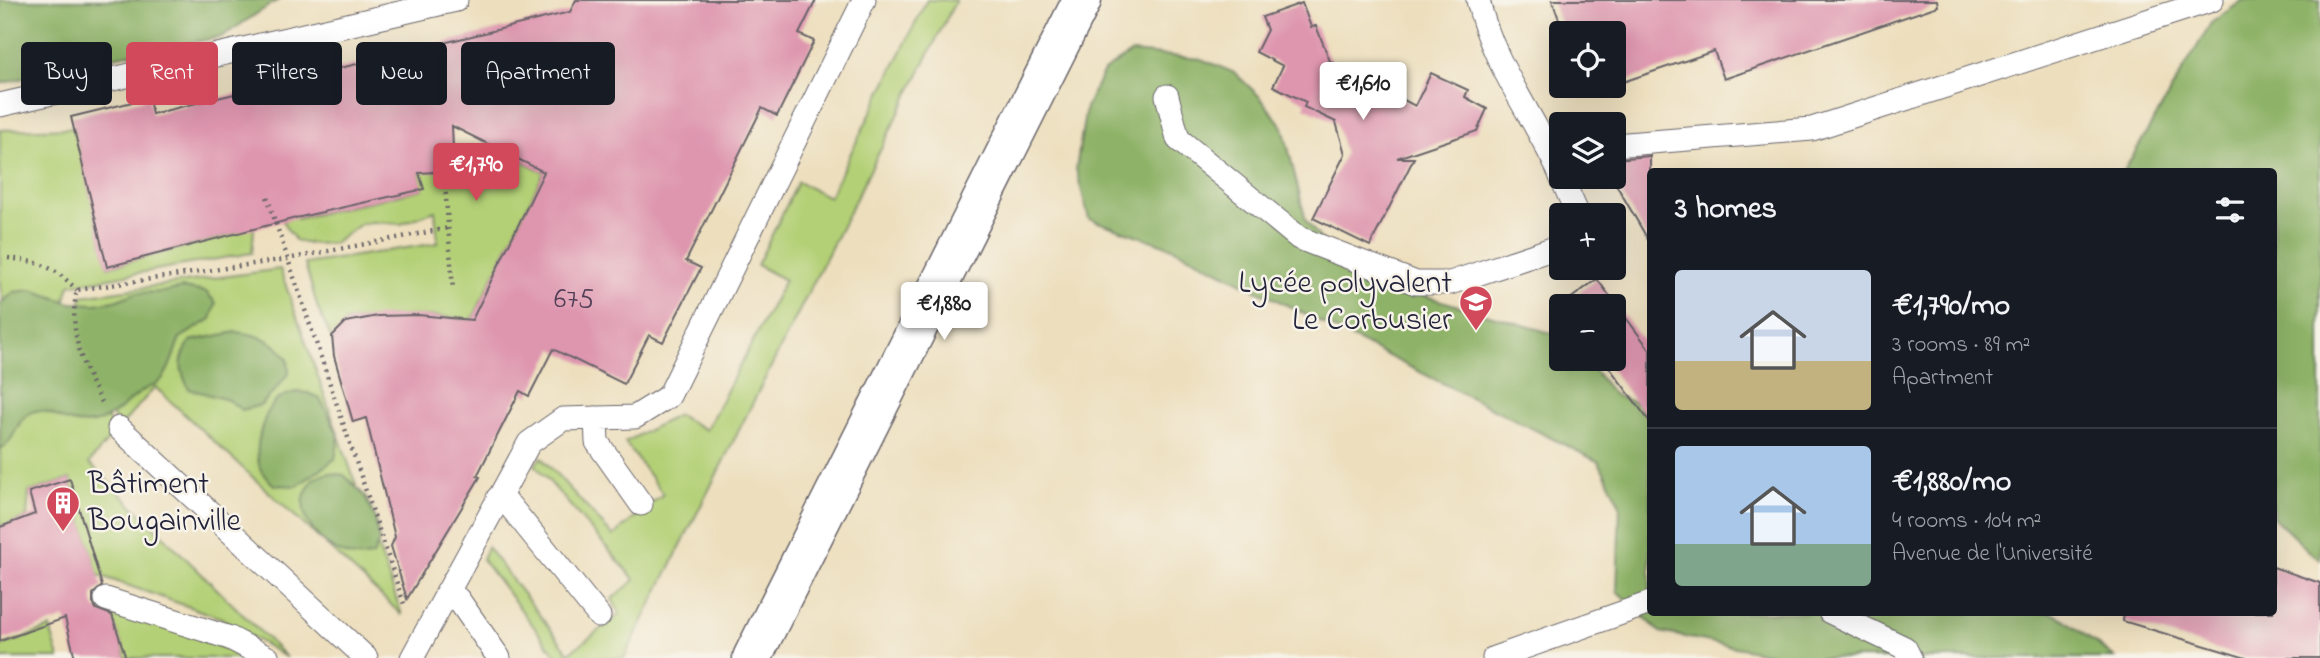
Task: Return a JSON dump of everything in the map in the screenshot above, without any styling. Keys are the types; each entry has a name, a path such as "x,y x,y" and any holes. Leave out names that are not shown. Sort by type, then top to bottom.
{"street":[{"path":"752,658 1082,0"}],"lane":[{"path":"0,105 456,0"},
{"path":"417,648 528,443 562,419 635,417 669,396 864,0"},
{"path":"1478,0 1506,76 1549,136"},
{"path":"1626,144 1812,129 2212,0"},
{"path":"1167,96 1178,139 1298,237 1416,283 1450,283 1549,250"},
{"path":"596,418 597,442 641,504"},
{"path":"119,428 366,658"},
{"path":"498,498 510,506 599,616"},
{"path":"447,592 458,599 499,658"},
{"path":"106,599 230,638 268,658"},
{"path":"1494,658 1647,604"},
{"path":"1838,616 1905,648 1910,658"}],"path":[{"path":"443,158 453,290"},
{"path":"267,197 417,648"},
{"path":"77,290 287,259 449,228"},
{"path":"8,258 33,261 59,272 77,290"},
{"path":"77,290 73,307 74,332 91,384 119,428"}],"green space":[{"path":"0,0 278,0 221,37 194,42 126,42 126,55 112,57 112,42 21,42 21,79 0,84"},
{"path":"927,0 956,0 624,658 558,658 482,559 487,547 569,653 620,614 612,599 635,580 535,465 541,457 613,536 663,494 625,442 678,415 706,430 785,280 757,265 798,182 829,197"},
{"path":"2243,0 2320,0 2320,559 2277,521 2277,168 2126,168 2211,23"},
{"path":"1132,52 1201,59 1235,73 1259,96 1283,127 1306,221 1342,265 1391,286 1549,333 1549,371 1595,371 1614,395 1647,407 1647,616 2058,616 2115,658 1791,658 1660,632 1617,591 1620,505 1599,462 1173,248 1089,219 1076,169 1086,107 1104,71"},
{"path":"74,128 108,267 237,233 255,218 252,253 70,285 65,300 66,322 87,389 116,431 89,463 287,658 221,618 98,575 70,479 29,492 27,517 0,527 0,307 4,305 0,287 0,130"},
{"path":"489,145 544,172 472,320 409,316 362,319 346,322 332,340 318,309 305,264 438,243 435,211 401,224 361,224 334,243 314,244 296,241 285,226 278,202 289,191 297,219 423,189 419,173 453,153"},
{"path":"280,269 402,615 155,387 119,428 96,381 80,325 82,296"},
{"path":"183,288 206,292 216,303 211,319 180,338 169,369 161,380 102,421 83,424 40,411 28,414 6,446 0,449 0,304 14,292 32,290 71,303 96,304 115,301 135,293"},
{"path":"236,332 266,340 288,359 289,373 276,389 261,405 242,410 228,400 189,389 182,370 182,359 190,341"},
{"path":"296,392 319,398 327,411 339,437 335,459 297,486 274,485 263,473 258,460 261,430 274,403"},
{"path":"328,473 344,475 365,496 375,518 379,541 373,556 356,557 335,550 310,526 305,516 305,494 313,479"},
{"path":"130,606 244,658 126,658 112,617"},
{"path":"50,628 59,658 0,658 0,646"}],"building":[{"path":"576,0 816,0 799,34 814,41 777,116 762,108 686,261 701,268 663,342 649,335 624,384 553,349 529,396 520,391 477,476 480,477 407,599 391,546 395,537 366,418 353,422 334,356 332,336 346,322 378,316 418,315 472,320 544,172 452,126 454,171 419,173 424,189 296,218 107,267 71,117 126,104 150,105 152,114 189,105 218,105 218,98 232,94 232,105 342,105 342,68 356,64 356,105 447,105 447,42 570,12"},
{"path":"1552,0 1937,0 1938,6 1724,79 1714,51 1626,81 1626,21 1560,21"},
{"path":"1302,3 1311,27 1316,26 1330,61 1415,106 1431,73 1468,90 1465,97 1487,109 1477,131 1397,158 1414,158 1370,246 1313,218 1345,154 1336,122 1304,107 1306,102 1273,86 1283,66 1256,52 1267,30 1262,17"},
{"path":"1650,156 1650,168 1647,168 1647,238 1619,189 1626,189 1626,158"},
{"path":"1596,280 1608,294 1577,294"},
{"path":"1626,318 1647,346 1647,418 1612,371 1626,371"},
{"path":"70,479 102,586 93,594 93,603 96,609 112,615 126,658 75,658 65,618 0,641 0,527 35,514 29,492"},
{"path":"2277,568 2320,583 2320,658 2246,658 2123,621 2124,616 2277,616"}],"place":[{"name":"Lycée polyvalent Le Corbusier","path":"1476,332"},
{"name":"Bâtiment Bougainville","path":"63,533"}]}
